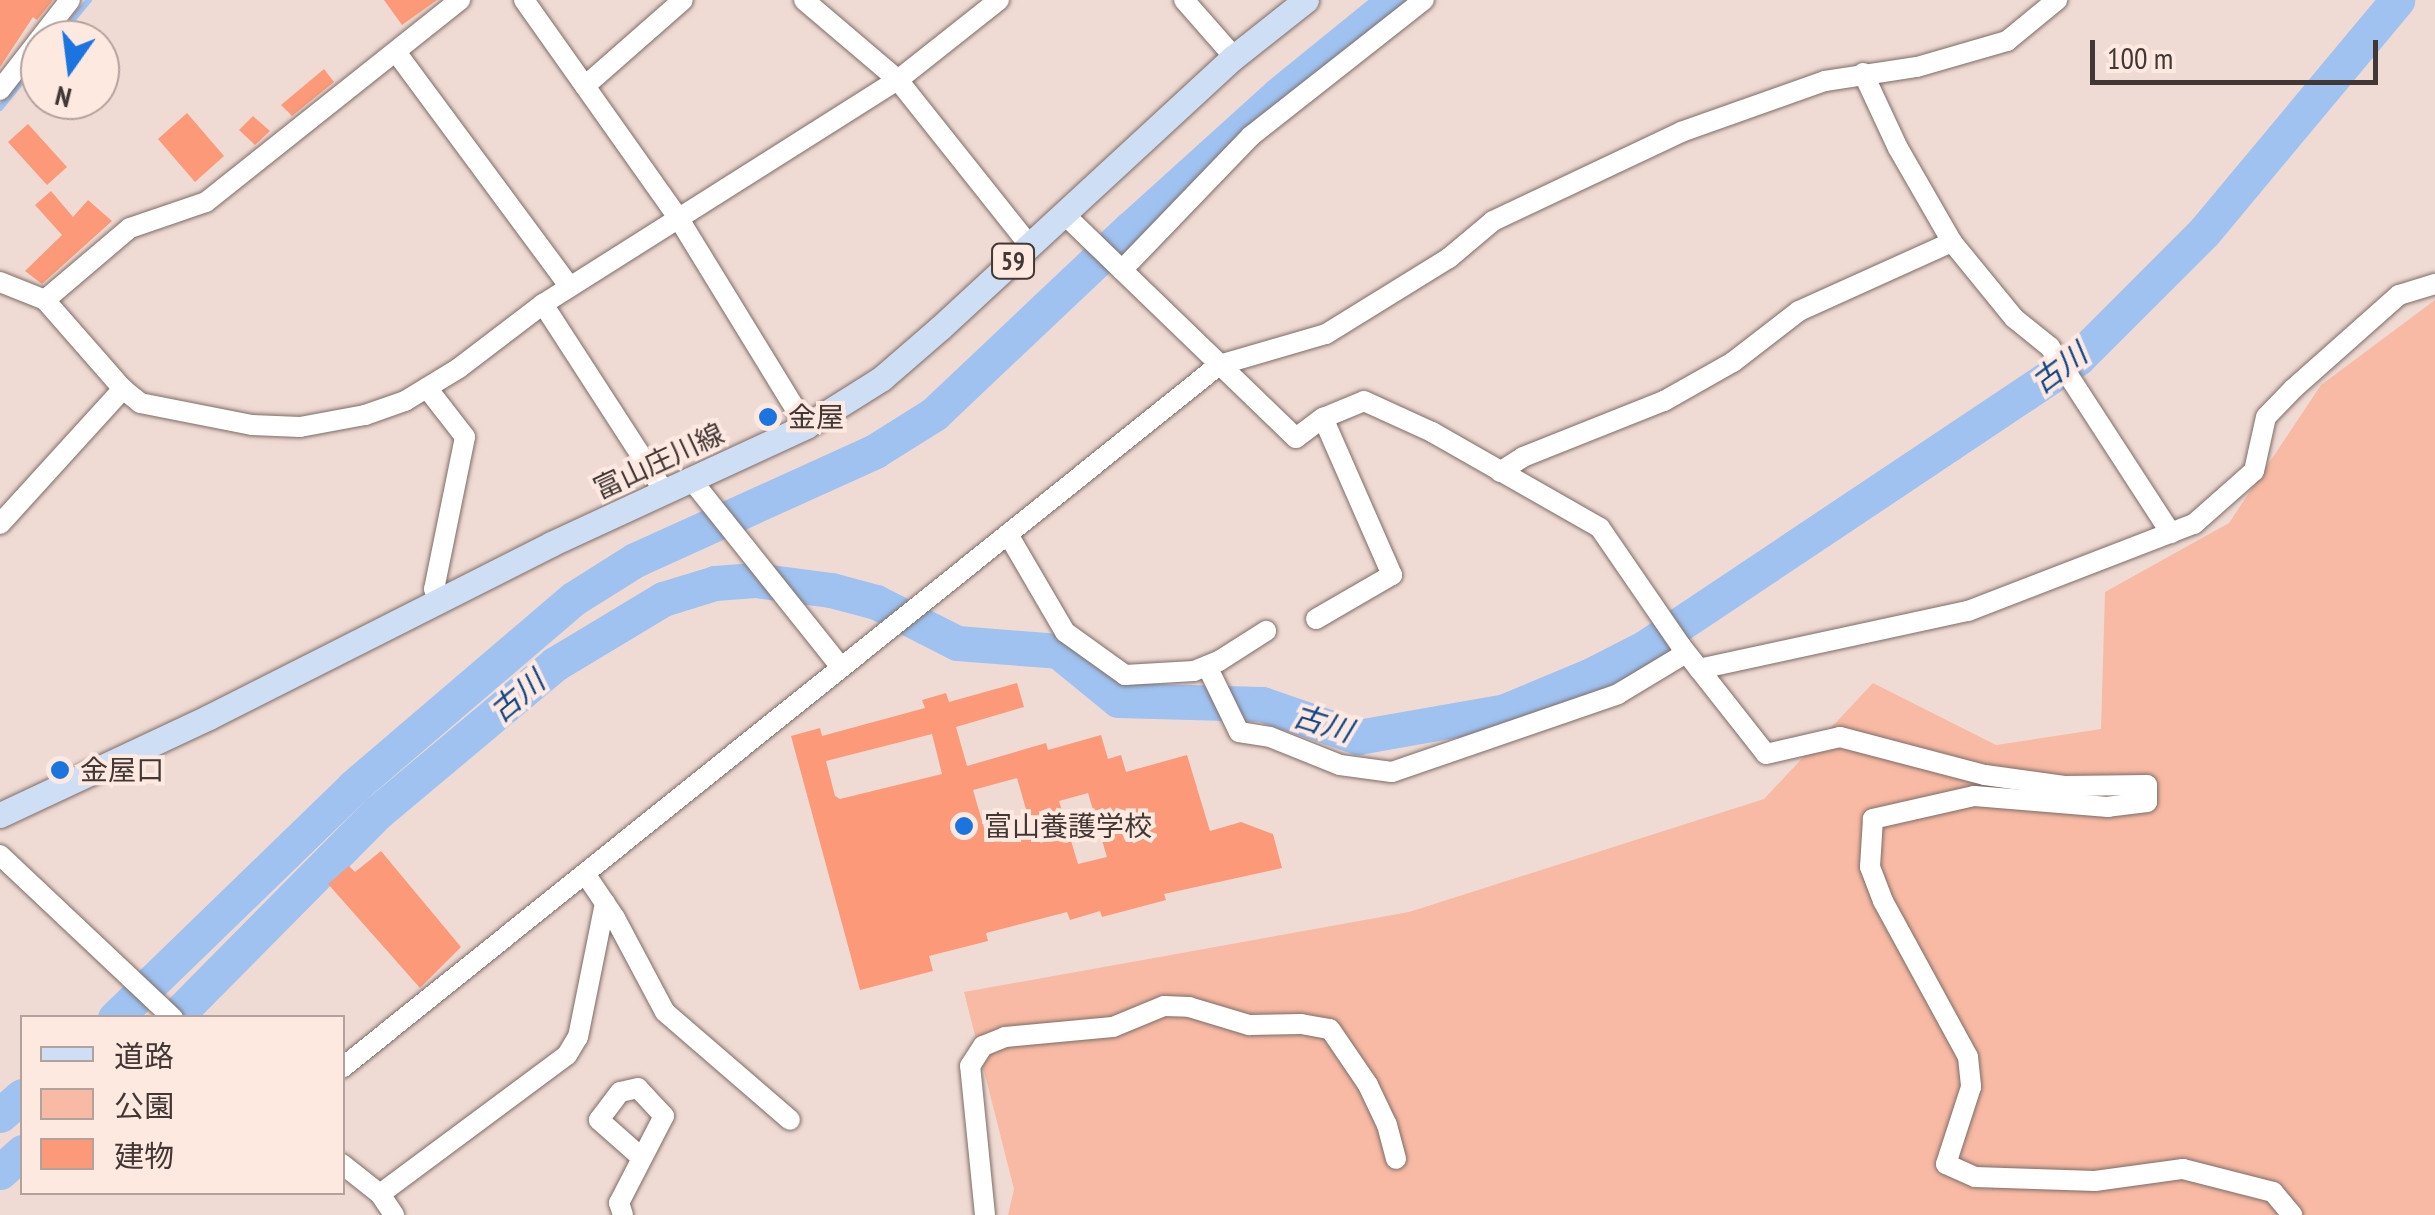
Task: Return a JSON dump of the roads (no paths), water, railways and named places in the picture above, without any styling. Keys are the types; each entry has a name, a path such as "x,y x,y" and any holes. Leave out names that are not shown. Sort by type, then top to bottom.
{"main road":[{"name":"富山庄川線","path":"0,815 210,717 690,478 806,426 881,378 1234,57 1306,0"}],"street":[{"path":"0,90 70,0"},
{"path":"46,300 130,228 206,202 460,0"},
{"path":"524,0 679,218 806,426"},
{"path":"585,86 683,0"},
{"path":"804,0 898,80 1030,246"},
{"path":"0,282 46,300 123,389 140,403 252,424 300,427 365,415 428,388 543,304 898,80 999,0"},
{"path":"1184,0 1234,57"},
{"path":"1119,267 1251,136 1424,0"},
{"path":"345,1066 1219,365 1326,334 1450,258 1493,221 1647,147 1825,81 1917,67 2007,41 2057,0"},
{"path":"396,52 570,287"},
{"path":"1863,74 1898,148 1952,242 2014,318 2050,347 2171,533"},
{"path":"1065,214 1296,438 1324,418 1364,401 1432,432 1600,528 1689,656 1766,754 1840,737 1985,776 2064,786 2147,785 2147,802 2108,808 1974,796 1873,819 1870,867 1883,901 1968,1056 1970,1087 1946,1164 1975,1177 2095,1181 2182,1170 2273,1192 2292,1215"},
{"path":"1500,472 1523,457 1664,401 1733,362 1799,311 1952,242"},
{"path":"1210,673 1239,732 1270,737 1340,765 1392,772 1618,694 1689,656 1968,611 2194,524 2254,471 2266,418 2293,388 2399,295 2435,284"},
{"path":"543,304 664,491"},
{"path":"428,388 465,437 434,589 439,600"},
{"path":"0,524 123,389"},
{"path":"1316,619 1392,575 1324,418"},
{"path":"690,478 841,667"},
{"path":"1010,536 1065,632 1125,675 1210,673 1266,632"},
{"path":"0,855 165,1010"},
{"path":"586,876 665,1012 790,1120"},
{"path":"380,1194 567,1055 578,1037 605,903"},
{"path":"985,1215 970,1066 983,1046 1005,1037 1113,1027 1164,1006 1188,1007 1263,1027 1301,1024 1330,1029 1368,1085 1387,1125 1396,1158"},
{"path":"623,1215 619,1203 642,1158"},
{"path":"345,1166 380,1194 394,1215"}],"waterway":[{"path":"72,20 89,0"},
{"path":"118,1015 353,787 573,599 635,560 875,451 934,414 1278,95 1395,0"},
{"name":"古川","path":"177,1015 378,812 555,664 663,599 715,583 755,580 831,590 876,602 957,643 1058,651 1118,700 1262,704 1358,737 1505,711 1589,676 1644,648 2078,358 2204,232 2397,0"},
{"path":"0,108 20,84"},
{"path":"0,1115 20,1098"},
{"name":"古川","path":"0,1172 20,1154"}],"place":[{"name":"金屋","path":"768,417"},
{"name":"金屋口","path":"60,770"},
{"name":"富山養護学校","path":"964,826"}]}
